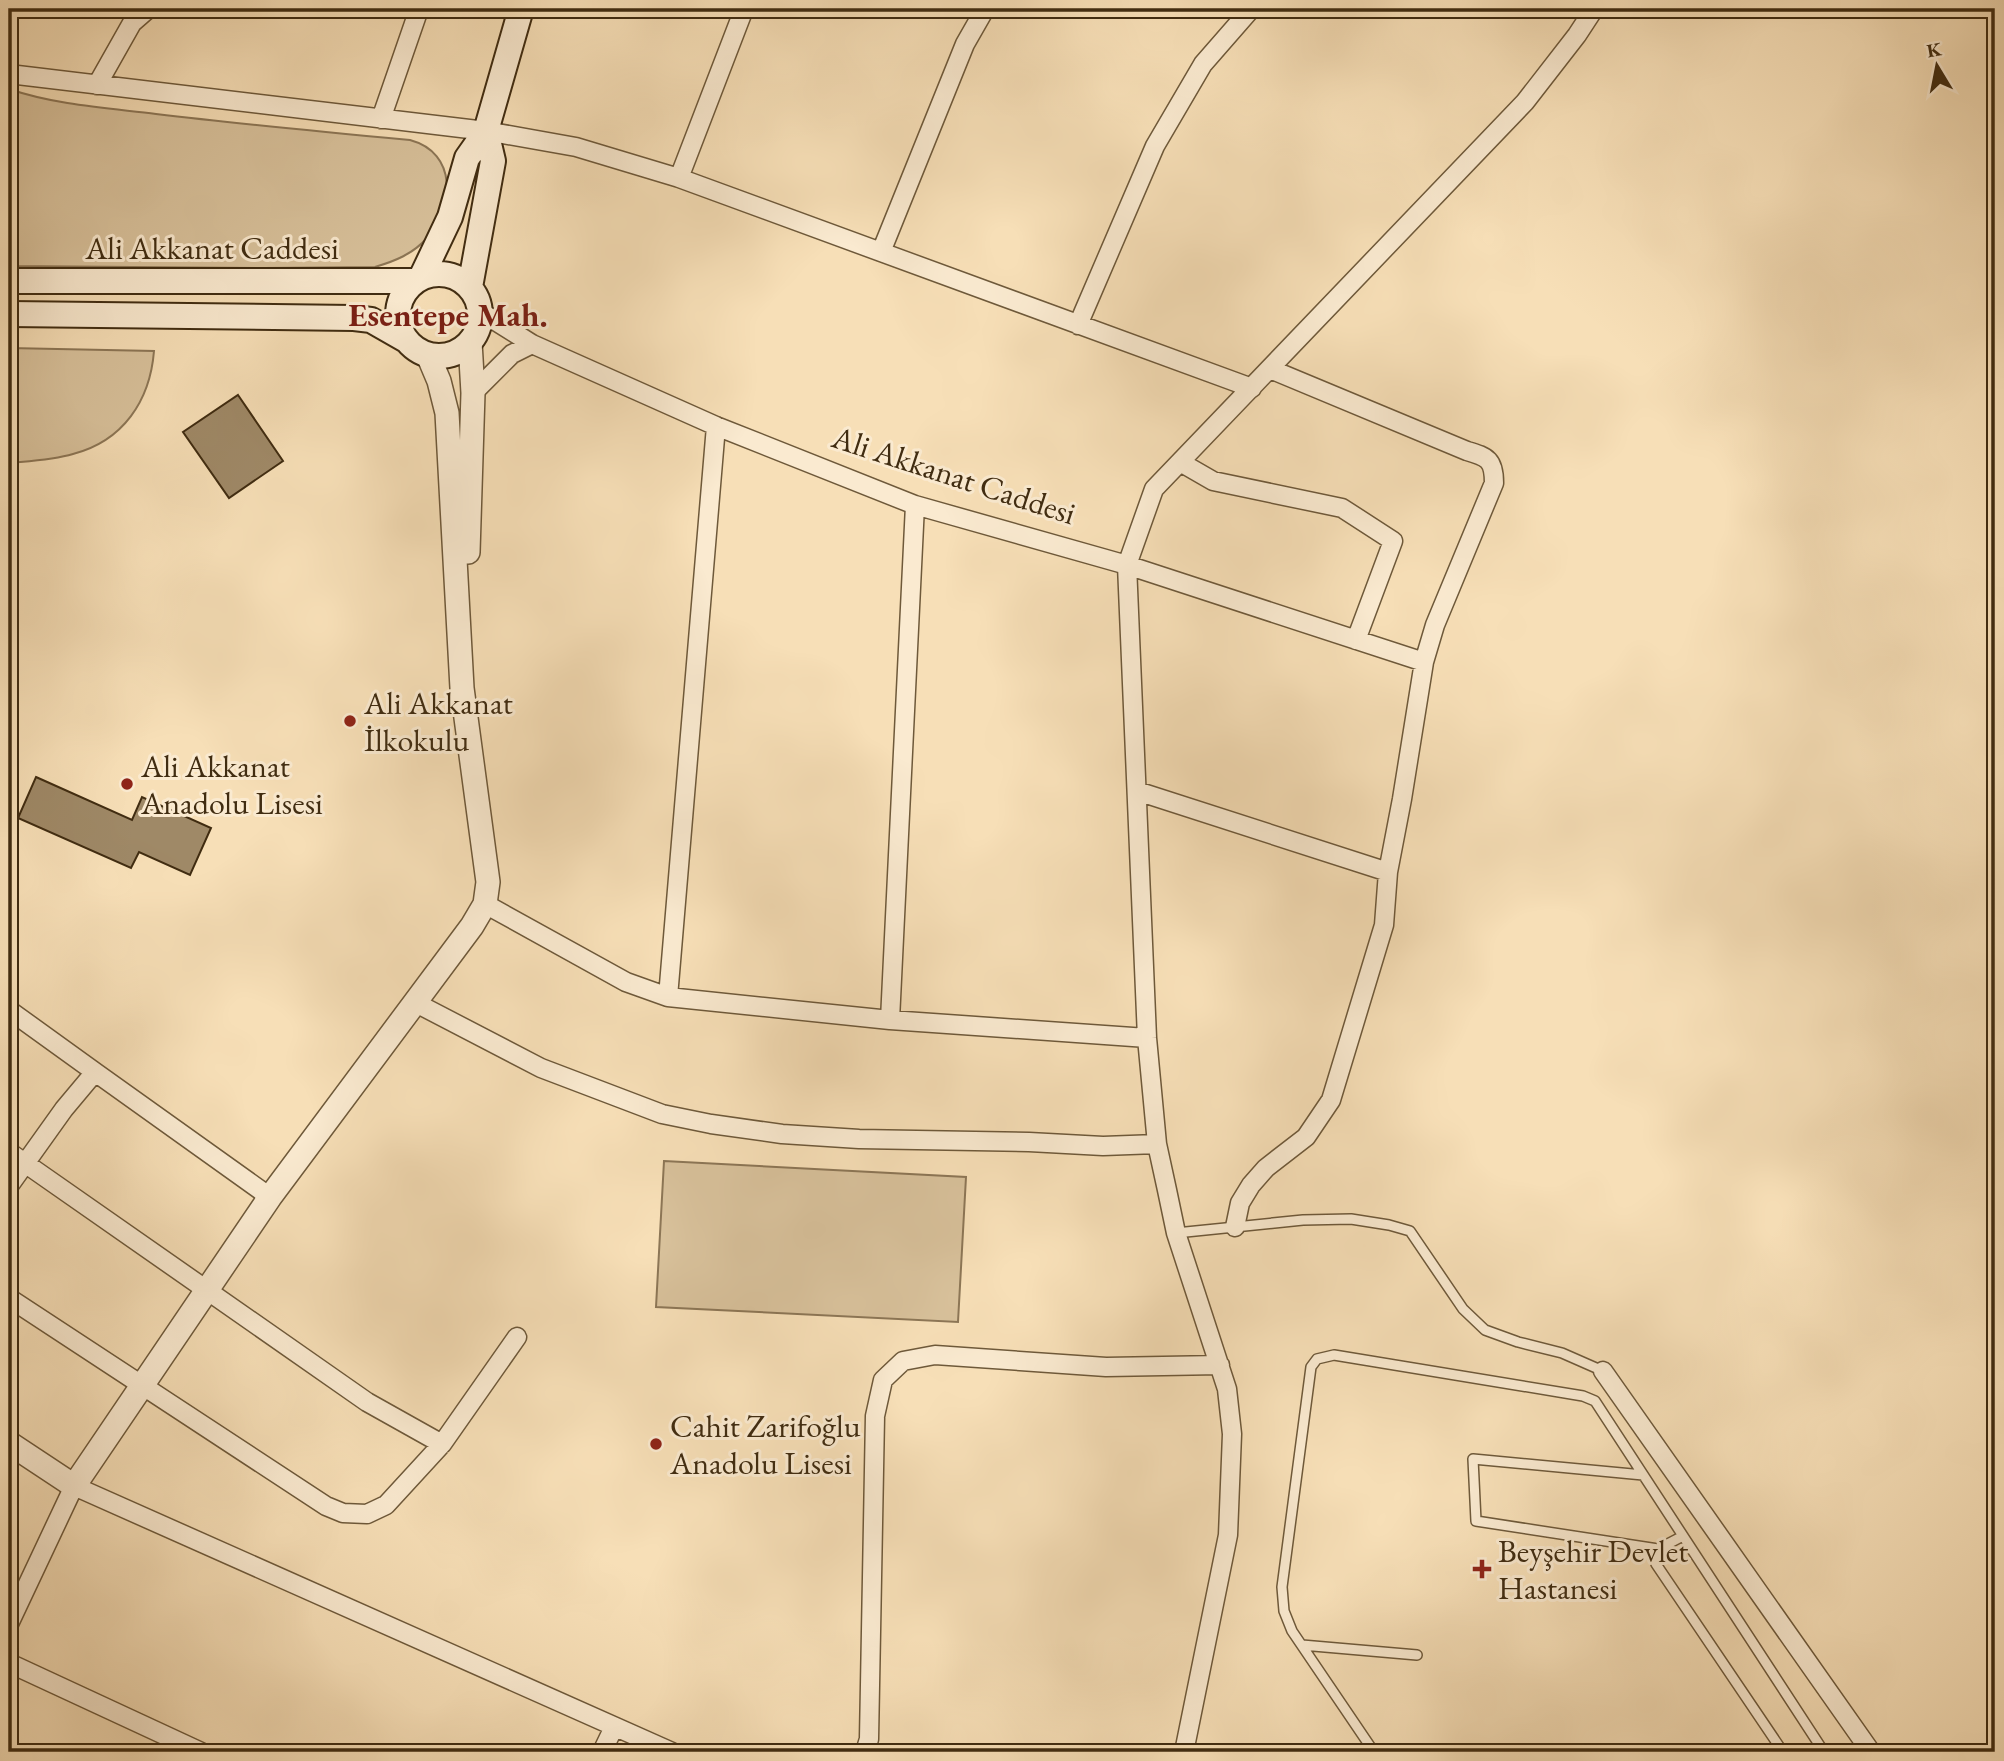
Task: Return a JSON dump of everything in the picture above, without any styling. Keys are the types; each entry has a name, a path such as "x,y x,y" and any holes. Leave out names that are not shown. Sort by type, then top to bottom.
{"main road":[{"path":"406,340 400,328 398,309 402,296 418,280 450,217 467,158 486,131 522,9"},
{"path":"470,287 493,160 486,131"},
{"path":"9,314 354,318 371,320 428,355 441,357 454,354 470,342 478,331 481,312 477,299 470,287 460,279 434,274 418,280"},
{"name":"Ali Akkanat Caddesi","path":"9,281 418,280"}],"street":[{"path":"97,85 132,23 148,9"},
{"path":"381,119 419,9"},
{"path":"679,178 744,9"},
{"path":"881,252 965,44 985,9"},
{"path":"1078,325 1155,146 1203,64 1251,9"},
{"path":"1184,1752 1228,1535 1232,1433 1227,1389 1176,1233 1157,1144 1147,1038 1127,565 1154,489 1525,102 1594,9"},
{"path":"9,74 486,131 576,147 679,178 1252,388"},
{"name":"Ali Akkanat Caddesi","path":"481,312 532,344 716,426 915,505 1127,565 1423,662"},
{"path":"462,688 473,393 470,342"},
{"path":"473,393 512,354 532,344"},
{"path":"9,1624 74,1486 270,1197 485,905 488,883 462,688 447,413 439,381 428,355"},
{"path":"1235,1227 1240,1203 1251,1185 1266,1168 1306,1137 1331,1100 1384,925 1388,872 1423,662 1435,625 1494,483 1494,468 1490,461 1481,455 1270,369"},
{"path":"668,997 716,426"},
{"path":"1180,462 1213,481 1342,508 1393,541 1356,640"},
{"path":"890,1020 915,505"},
{"path":"1137,791 1388,872"},
{"path":"485,905 626,982 668,997 890,1020 1147,1038"},
{"path":"414,1002 541,1068 662,1114 782,1134 859,1139 1103,1146 1157,1144"},
{"path":"9,1010 270,1197"},
{"path":"9,1186 64,1109 96,1072"},
{"path":"9,1152 367,1402 442,1444"},
{"path":"9,1298 326,1506 343,1513 367,1514 386,1505 442,1444 517,1336"},
{"path":"865,1752 869,1739 875,1416 883,1380 903,1361 936,1356 1106,1367 1220,1365"},
{"path":"1604,1371 1871,1752"},
{"path":"9,1443 74,1486 672,1752"},
{"path":"9,1662 172,1746 201,1752"},
{"path":"602,1752 614,1727"}],"lane":[{"path":"1176,1233 1303,1220 1350,1219 1410,1231 1463,1309 1485,1329 1518,1342 1562,1353 1604,1371"},
{"path":"1374,1752 1292,1631 1284,1611 1282,1587 1311,1367 1317,1359 1334,1355 1583,1396 1594,1401 1824,1752"},
{"path":"1643,1475 1474,1459 1476,1521 1658,1549 1683,1536"},
{"path":"1658,1549 1656,1564 1783,1752"},
{"path":"1301,1645 1417,1655"}],"shaded area":[{"path":"9,89 45,99 100,108 410,140 426,147 437,156 444,168 446,196 436,225 427,238 410,253 375,267 9,266"},
{"path":"9,348 154,351 147,386 140,402 120,429 91,448 65,456 9,463"},
{"path":"664,1161 966,1177 958,1322 656,1307"}],"building":[{"path":"238,395 283,461 229,498 183,432"},
{"path":"36,777 132,820 142,797 211,828 190,875 139,852 131,868 18,818"}],"place":[{"name":"Ali Akkanat İlkokulu","path":"350,721"},
{"name":"Ali Akkanat Anadolu Lisesi","path":"127,784"},
{"name":"Cahit Zarifoğlu Anadolu Lisesi","path":"656,1444"},
{"name":"Beyşehir Devlet Hastanesi","path":"1482,1569"}],"district":[{"name":"Esentepe Mah.","path":"448,314"}]}
